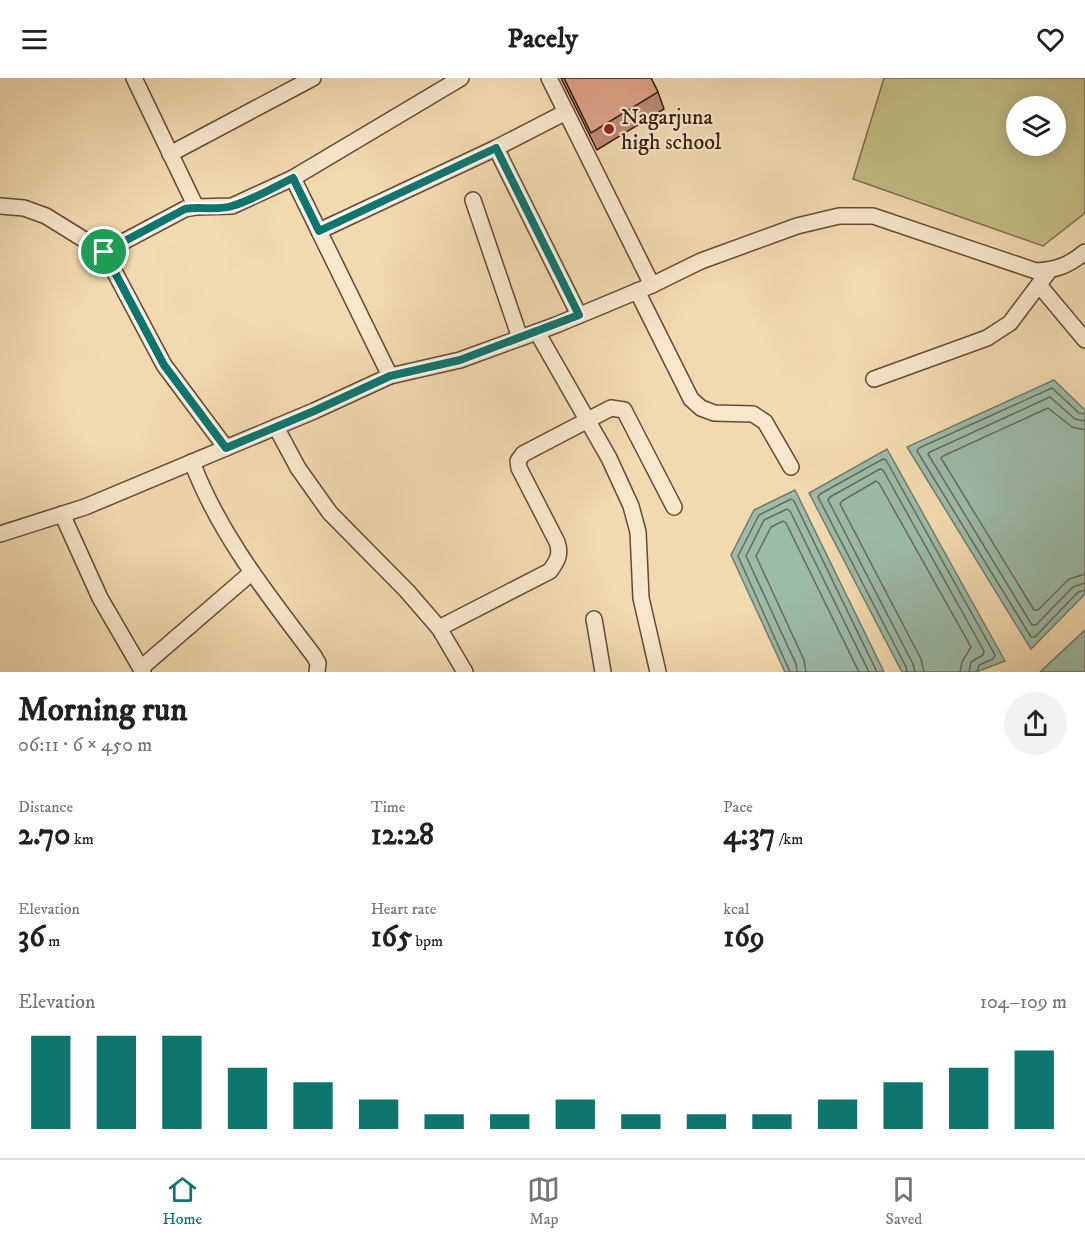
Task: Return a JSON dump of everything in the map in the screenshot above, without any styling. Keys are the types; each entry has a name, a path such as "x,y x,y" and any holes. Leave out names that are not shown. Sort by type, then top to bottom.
{"street":[{"path":"134,78 196,207"},
{"path":"170,154 312,78"},
{"path":"549,78 652,285"},
{"path":"104,252 185,209 232,206 293,178 453,80"},
{"path":"319,231 496,148 566,112"},
{"path":"496,148 579,315"},
{"path":"293,178 390,376"},
{"path":"473,200 520,338"},
{"path":"0,206 24,208 46,216 104,252 164,365 226,448"},
{"path":"0,534 85,507 276,427 390,376 460,360 537,332 652,285 712,257 797,226 838,216 873,216 1036,271 1071,264 1085,253"},
{"path":"874,379 987,338 1010,323 1049,270"},
{"path":"1039,285 1085,340"},
{"path":"637,291 691,399 701,408 714,413 753,414 765,422 791,467"},
{"path":"537,332 609,458 631,506 638,532 641,598 658,672"},
{"path":"439,628 550,571 561,552 519,468 518,461 523,454 587,420 611,408 624,410 674,507"},
{"path":"276,427 298,468 330,513 407,591 439,628 465,672"},
{"path":"192,462 199,481 251,573 314,656 318,663 317,672"},
{"path":"62,514 100,598 142,670 251,573"},
{"path":"594,619 603,672"}],"shaded area":[{"path":"884,78 1085,78 1085,213 1043,246 853,179"}],"water":[{"path":"1054,380 1085,410 1085,594 1031,649 907,447"},
{"path":"887,449 1005,661 976,672 902,672 809,493"},
{"path":"795,490 884,672 785,672 731,555 754,510"},
{"path":"1085,630 1085,672 1040,672"}],"building":[{"name":"Nagarjuna high school","path":"564,78 651,78 658,92 591,133"}],"place":[{"name":"Nagarjuna high school","path":"609,129"}],"route":[{"path":"496,148 579,315 460,360 390,376 226,448 164,365 104,252 185,209 232,206 293,178 319,231 496,148"}]}
